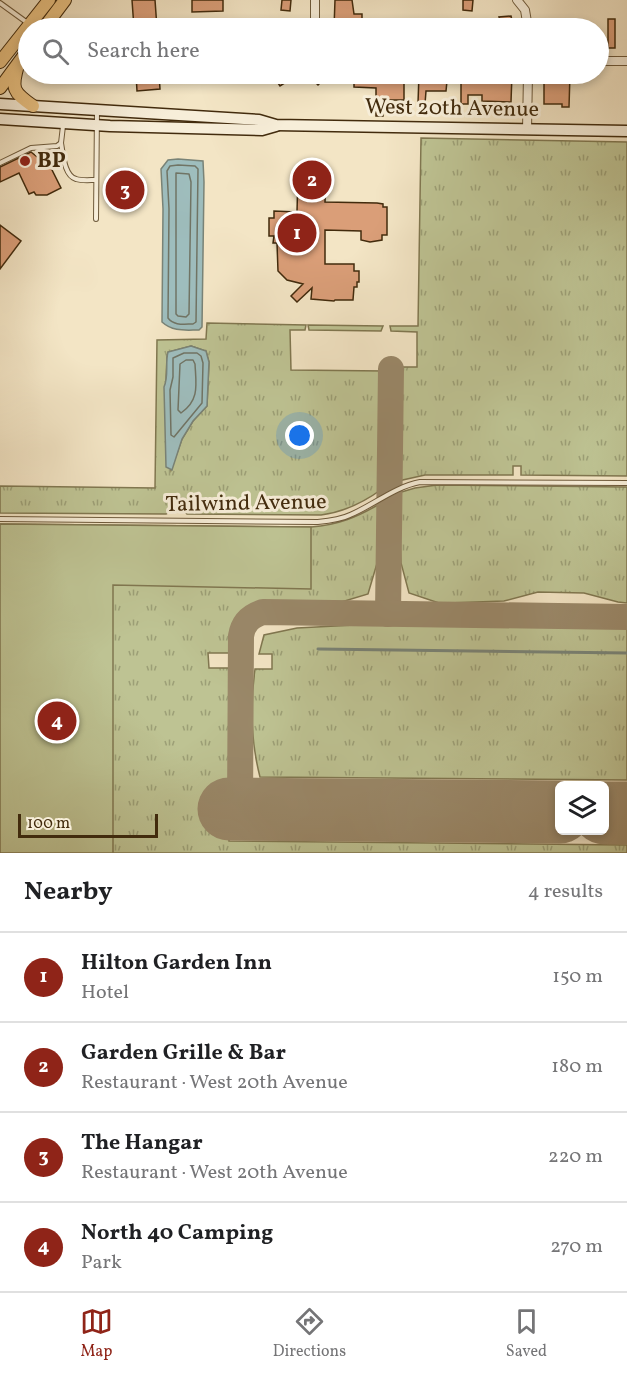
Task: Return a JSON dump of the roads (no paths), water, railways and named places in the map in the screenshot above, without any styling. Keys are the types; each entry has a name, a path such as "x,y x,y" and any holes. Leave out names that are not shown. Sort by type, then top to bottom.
{"main road":[{"path":"35,18 49,0"},
{"path":"52,18 65,0"},
{"path":"0,62 18,39"},
{"path":"0,88 18,65"},
{"path":"18,65 14,88 20,97 33,106"},
{"name":"West 20th Avenue","path":"0,104 259,120 276,125 627,131"},
{"name":"West 20th Avenue","path":"0,119 97,125 262,130 276,125"}],"street":[{"path":"315,0 315,18"},
{"path":"517,0 525,10 526,18"},
{"path":"609,61 627,61"},
{"path":"527,130 528,84"}],"lane":[{"path":"0,3 21,18"},
{"path":"96,219 98,110"},
{"path":"63,123 61,143 70,176 75,179 96,180"},
{"path":"0,163 31,148 57,147 61,143"},
{"name":"Tailwind Avenue","path":"0,519 317,522 348,516 409,484 420,482 627,483"}],"water":[{"path":"168,160 203,161 202,327 199,330 175,329 162,322 161,169"},
{"path":"191,346 206,351 209,362 207,406 193,421 182,439 172,470 166,467 164,387 167,356 168,352"}],"waterway":[{"path":"318,649 627,653"}],"place":[{"name":"BP","path":"25,161"},
{"name":"Garden Grille & Bar","path":"312,180"},
{"name":"The Hangar","path":"125,190"},
{"name":"Hilton Garden Inn","path":"297,233"},
{"name":"North 40 Camping","path":"57,721"}]}
